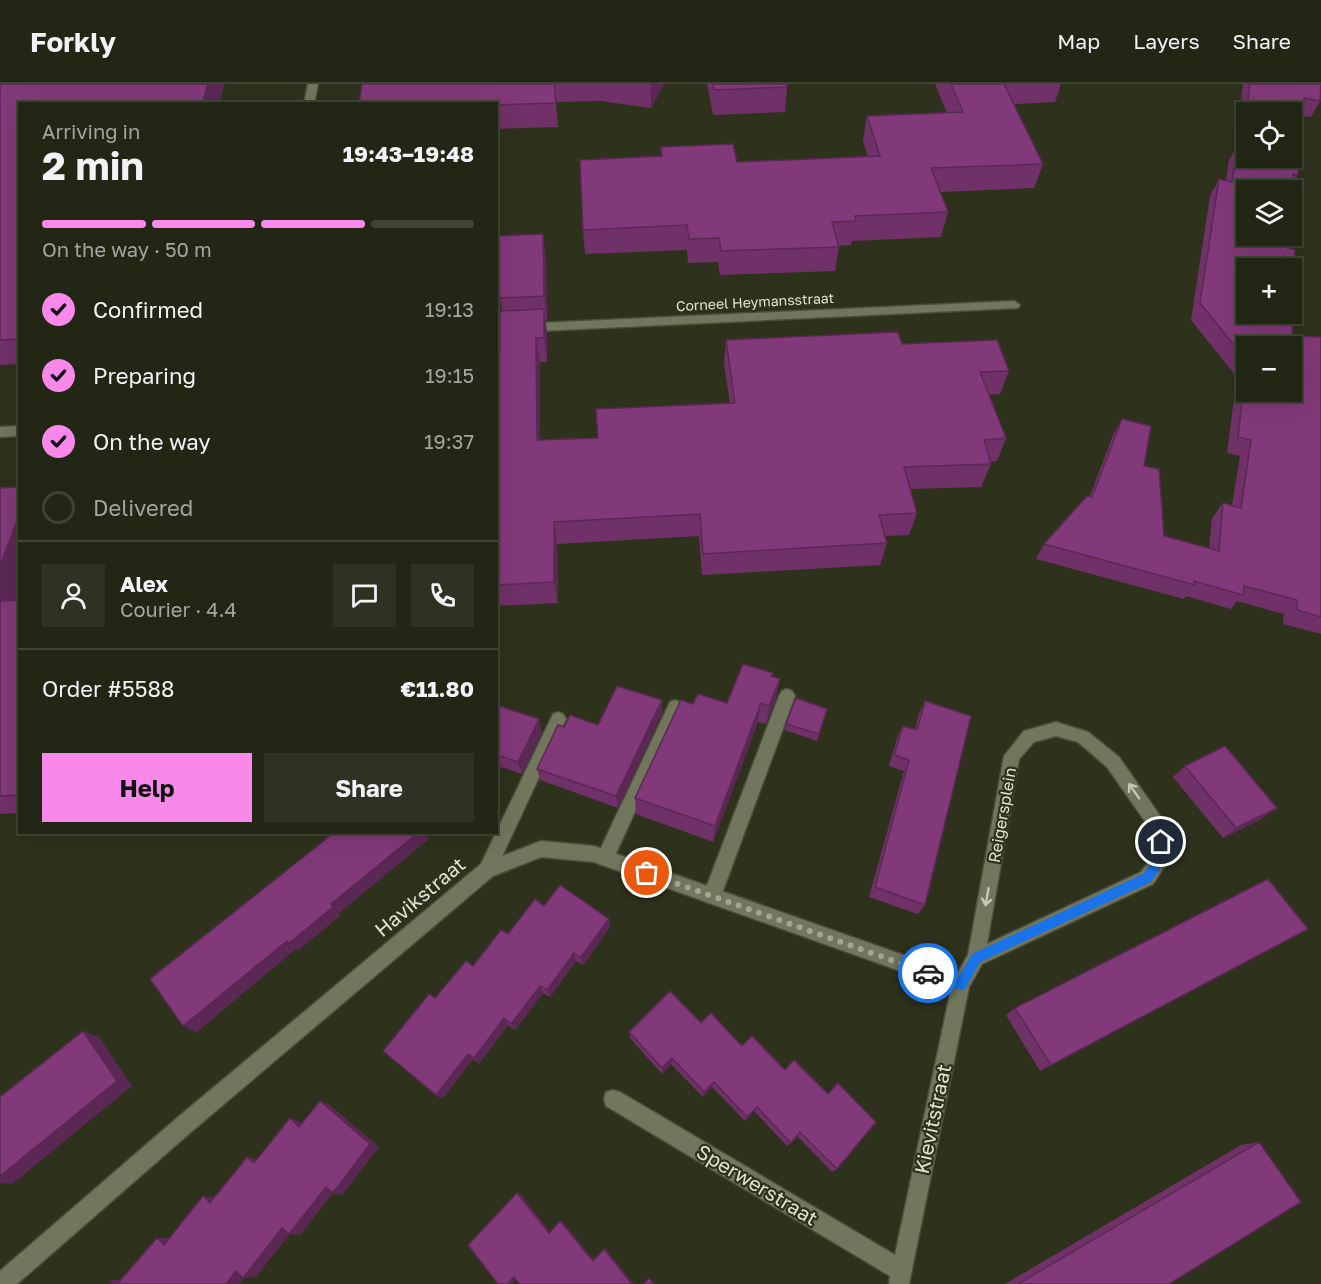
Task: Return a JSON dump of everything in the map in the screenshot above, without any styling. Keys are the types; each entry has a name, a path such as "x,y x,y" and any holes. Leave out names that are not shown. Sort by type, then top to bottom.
{"street":[{"path":"309,102 313,84"},
{"name":"Corneel Heymansstraat","path":"498,329 1014,305"},
{"path":"0,432 18,431"},
{"path":"712,896 787,696"},
{"path":"605,858 675,707"},
{"path":"487,870 558,719"},
{"name":"Reigersplein","path":"1056,729 1083,737 1113,762 1159,828 1163,856 1147,878 976,958 1012,756 1029,736 1056,729"},
{"name":"Havikstraat","path":"1,1284 184,1125 487,870 541,849 594,854 961,984"},
{"name":"Kievitstraat","path":"900,1278 961,984 976,958"},
{"name":"Sperwerstraat","path":"613,1099 900,1278"}],"building":[{"path":"0,84 208,84 203,102 18,102 18,339 0,340"},
{"path":"362,84 554,84 556,103 498,105 498,102 359,102"},
{"path":"713,84 787,84 787,87 714,90"},
{"path":"951,84 1004,84 1043,164 931,168 948,212 855,216 856,221 832,222 839,247 721,251 719,238 689,239 687,225 583,230 580,160 662,156 661,147 733,144 737,162 880,156 867,116 963,112"},
{"path":"1250,84 1321,84 1320,101 1304,98 1302,124 1302,102 1247,102"},
{"path":"1236,157 1236,168 1299,168 1298,175 1293,174 1293,180 1236,180 1236,246 1288,246 1288,248 1295,250 1295,258 1236,258 1236,324 1292,324 1292,336 1236,336 1236,348 1200,303 1219,179 1232,182"},
{"path":"543,234 544,296 500,298 498,236"},
{"path":"544,309 544,338 536,338 537,440 598,438 596,409 735,403 726,340 898,332 902,344 997,340 1009,371 980,372 1006,438 984,440 991,464 904,467 917,513 879,515 887,543 703,554 700,514 554,522 554,582 498,585 500,311"},
{"path":"1302,336 1321,337 1321,617 1297,610 1297,600 1244,586 1243,595 1194,581 1195,585 1044,544 1087,496 1092,497 1122,419 1151,426 1144,466 1159,469 1164,536 1219,551 1223,503 1241,508 1251,440 1238,437 1242,402 1302,402"},
{"path":"18,487 18,518 0,566 0,488"},
{"path":"18,600 18,795 0,796 0,601"},
{"path":"743,664 773,673 771,676 780,679 769,706 761,703 715,826 635,798 681,700 693,704 698,694 727,703"},
{"path":"617,686 662,700 616,796 537,769 558,725 564,727 570,715 598,725"},
{"path":"796,698 827,709 819,734 786,724"},
{"path":"925,701 971,716 925,905 875,887 909,760 894,755 903,726 917,730"},
{"path":"498,706 539,719 518,762 498,755"},
{"path":"1225,746 1277,808 1236,828 1185,766"},
{"path":"332,834 417,834 331,904 333,907 289,943 287,941 183,1026 150,979"},
{"path":"1268,879 1308,929 1051,1065 1015,1008"},
{"path":"560,885 609,919 580,958 574,953 547,990 540,986 511,1024 504,1018 474,1058 468,1054 436,1095 383,1051 429,994 435,998 466,961 473,966 501,930 508,934 535,899 544,906"},
{"path":"670,991 701,1023 711,1013 742,1046 752,1036 785,1070 794,1060 828,1094 838,1083 876,1122 837,1169 800,1132 791,1143 757,1107 747,1117 714,1082 704,1092 672,1058 662,1068 629,1032"},
{"path":"83,1031 117,1081 0,1176 0,1097"},
{"path":"320,1101 370,1144 333,1193 326,1187 289,1234 282,1228 243,1278 236,1271 226,1284 117,1284 157,1238 164,1245 203,1196 210,1203 247,1157 254,1163 290,1118 299,1127"},
{"path":"1259,1142 1301,1202 1169,1284 1018,1284"},
{"path":"517,1193 549,1233 560,1221 593,1261 604,1249 632,1284 520,1284 514,1277 507,1284 498,1284 468,1245"},
{"path":"649,1278 654,1284 644,1284"}],"way so far":[{"path":"647,873 928,973"}],"route":[{"path":"928,973 961,984 976,958 1147,878 1163,856 1161,842"}]}
